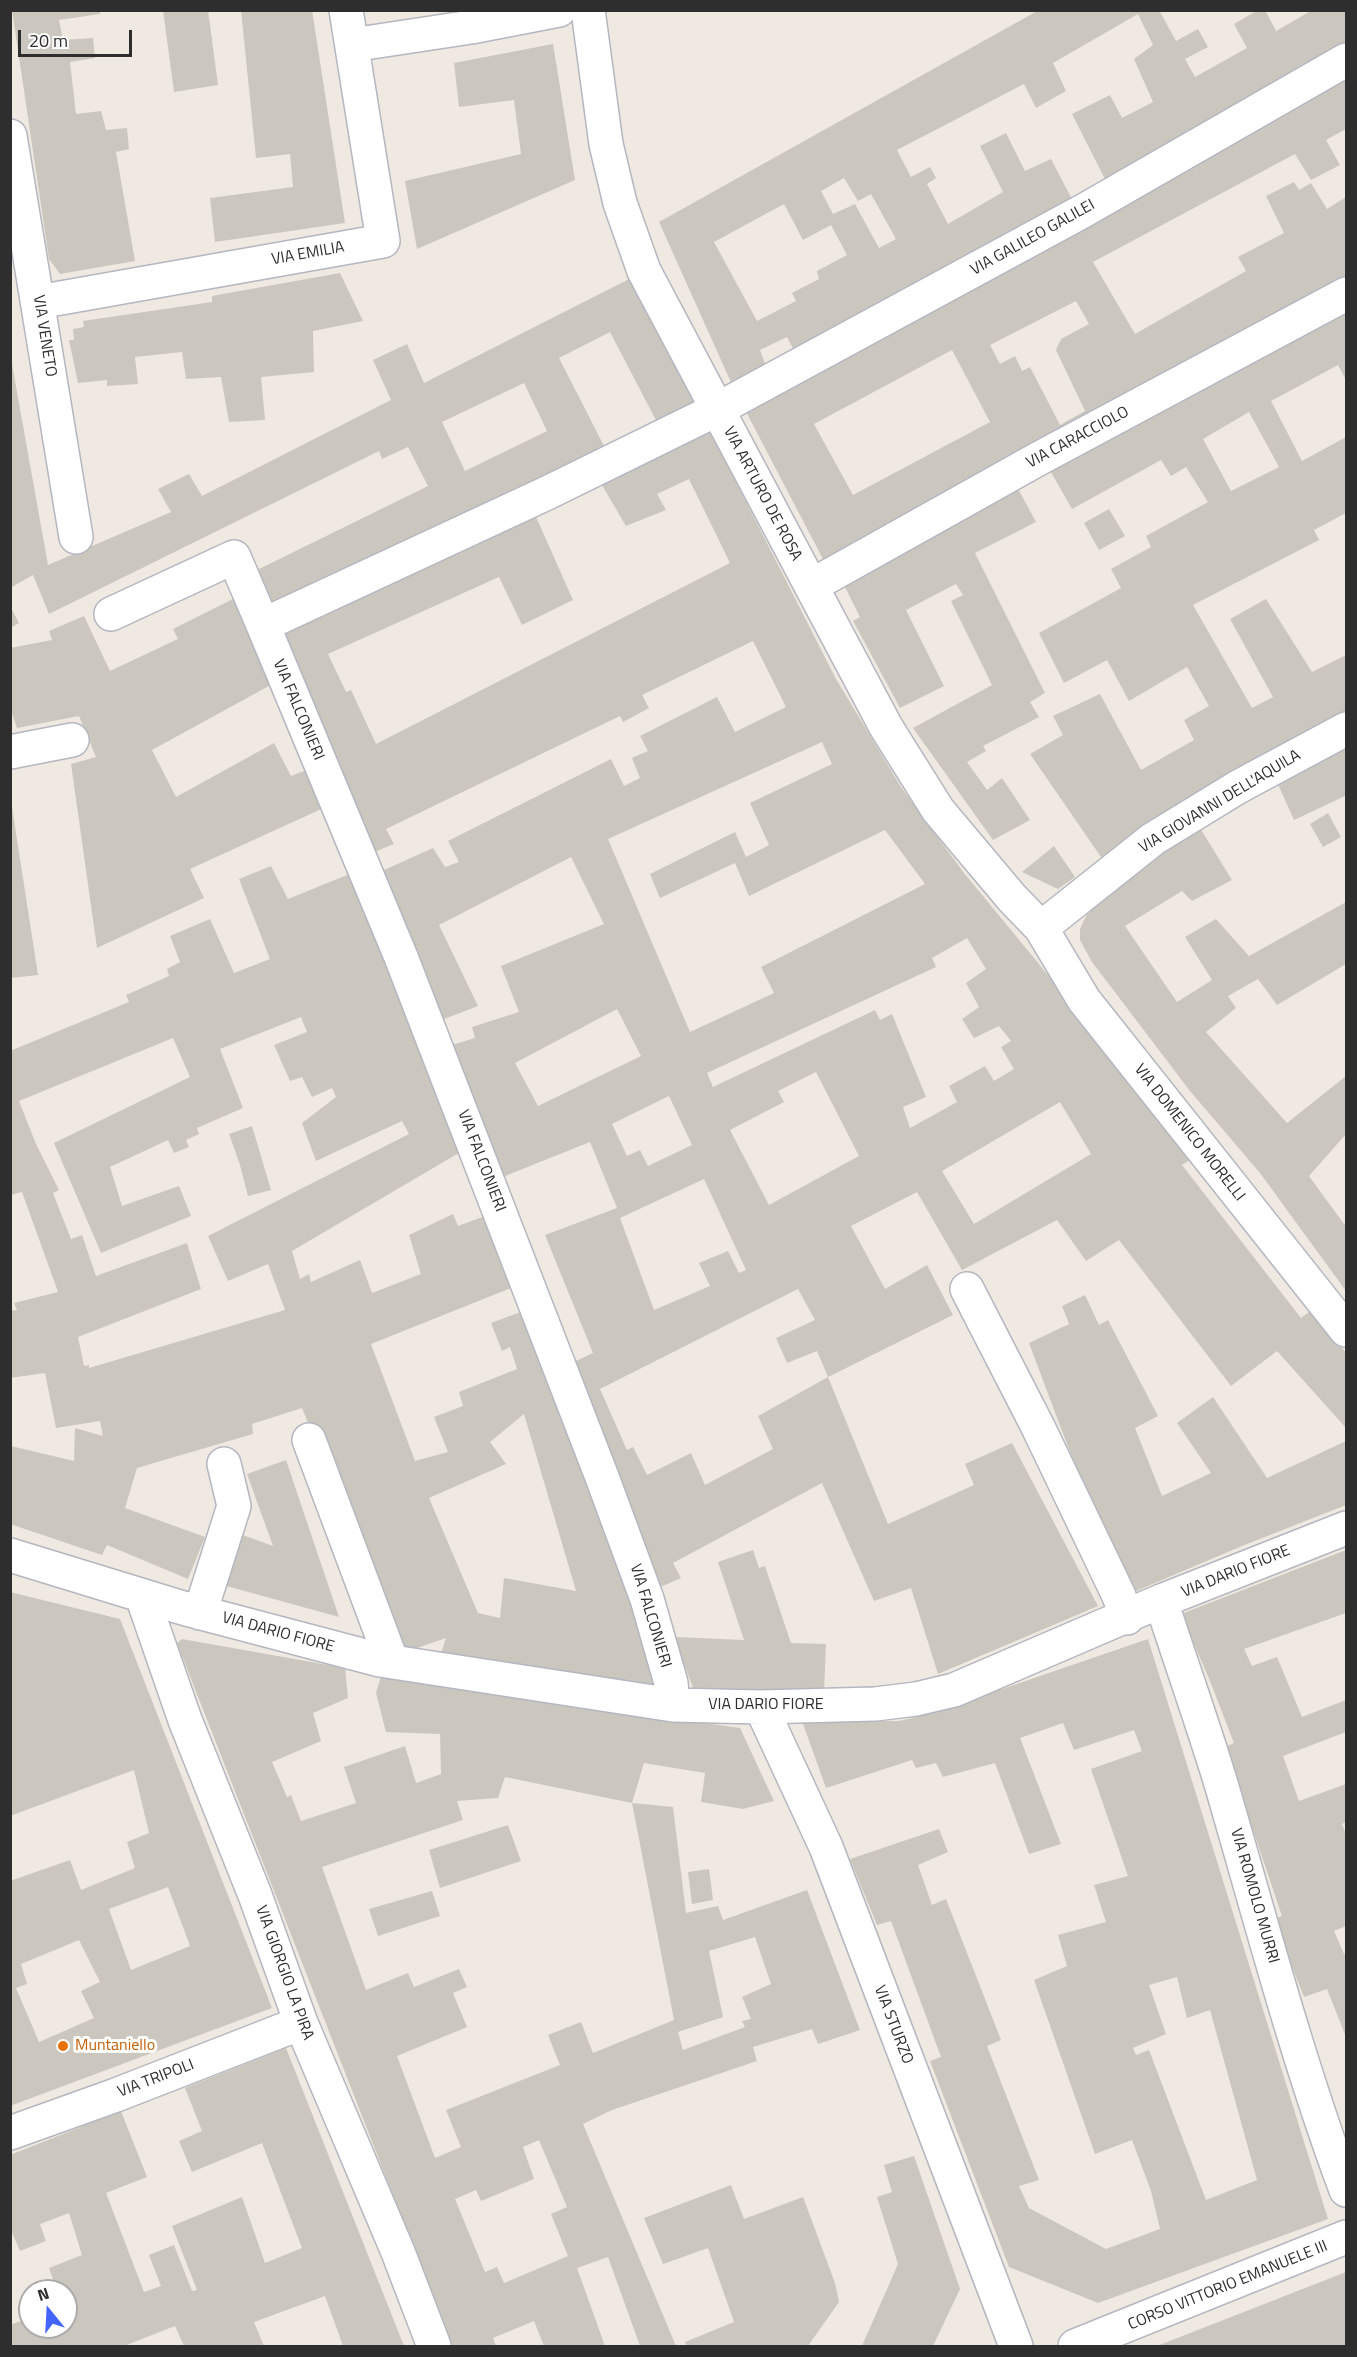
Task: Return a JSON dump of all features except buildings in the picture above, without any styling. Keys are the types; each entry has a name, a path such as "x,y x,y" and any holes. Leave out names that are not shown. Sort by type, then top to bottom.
{"street":[{"name":"VIA EMILIA","path":"38,302 383,241 346,10"},
{"path":"352,45 471,27 560,10"},
{"name":"VIA ARTURO DE ROSA","path":"588,10 606,144 620,202 644,271 885,727 938,810 1012,898 1041,928"},
{"name":"VIA GALILEO GALILEI","path":"716,410 1083,211 1347,60"},
{"name":"VIA VENETO","path":"10,136 76,537"},
{"name":"VIA CARACCIOLO","path":"811,586 1038,459 1347,294"},
{"path":"263,625 547,493 716,410"},
{"name":"VIA FALCONIERI","path":"111,614 234,557 429,1026 602,1477 647,1599 671,1683 673,1704"},
{"name":"VIA GIOVANNI DELL'AQUILA","path":"1041,928 1153,839 1238,787 1347,729"},
{"path":"10,752 72,740"},
{"name":"VIA DOMENICO MORELLI","path":"1041,928 1084,1000 1347,1330"},
{"path":"967,1289 1038,1427 1127,1617"},
{"path":"309,1440 392,1662"},
{"name":"VIA DARIO FIORE","path":"200,1613 234,1506 224,1464"},
{"name":"VIA DARIO FIORE","path":"10,1555 200,1613 392,1662 673,1704 761,1707 875,1704 916,1699 954,1690 1161,1601 1347,1528"},
{"name":"VIA GIORGIO LA PIRA","path":"142,1596 185,1720 255,1895 301,2023 398,2252 434,2346"},
{"name":"VIA ROMOLO MURRI","path":"1161,1601 1221,1784 1327,2136 1347,2190"},
{"name":"VIA STURZO","path":"761,1707 826,1847 1016,2346"},
{"name":"VIA TRIPOLI","path":"10,2133 116,2095 301,2023"},
{"name":"CORSO VITTORIO EMANUELE III","path":"1075,2346 1347,2237"}],"place":[{"name":"Muntaniello","path":"63,2046"}]}
